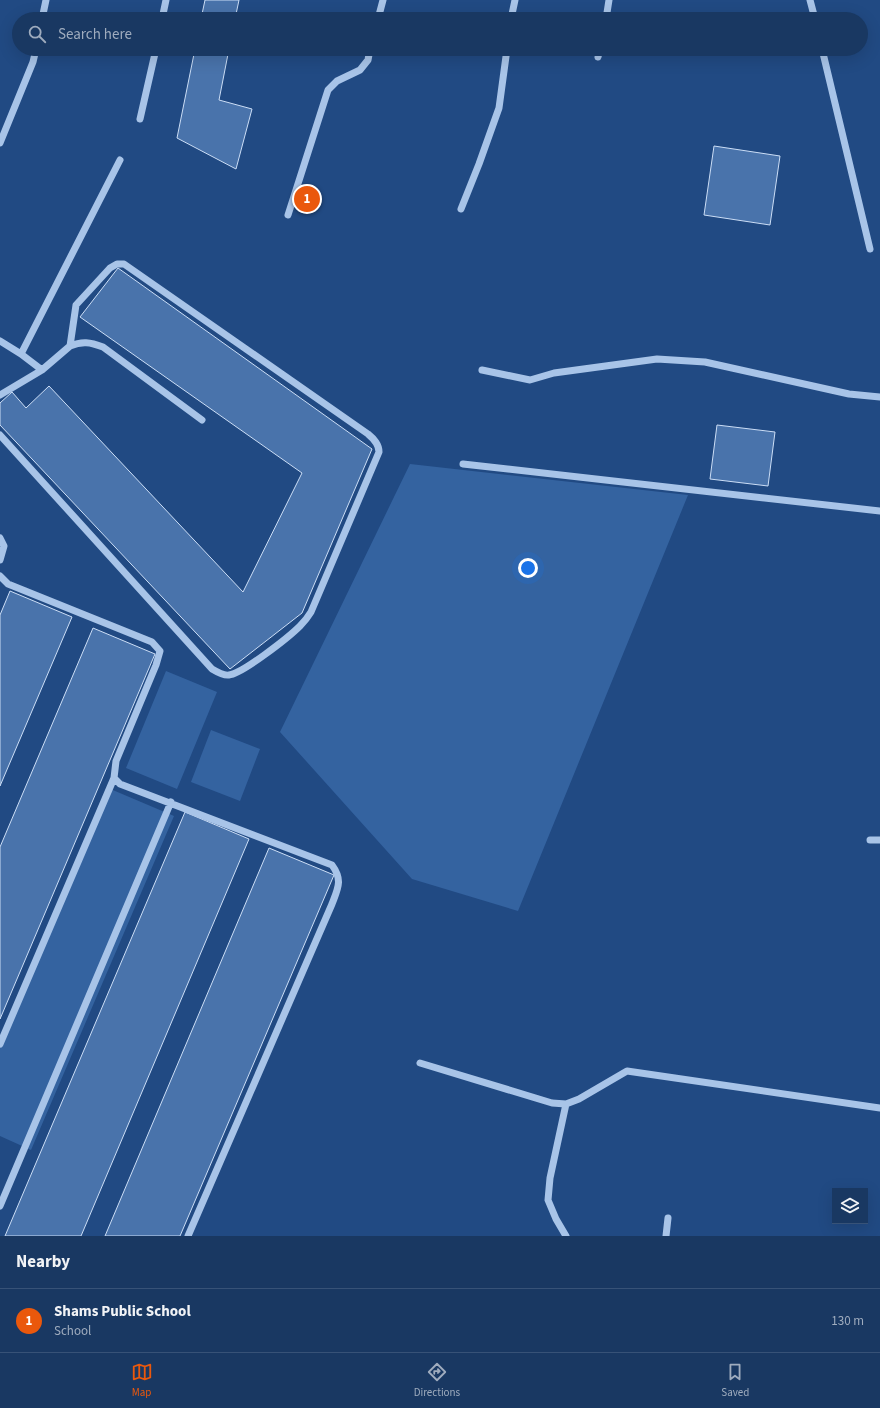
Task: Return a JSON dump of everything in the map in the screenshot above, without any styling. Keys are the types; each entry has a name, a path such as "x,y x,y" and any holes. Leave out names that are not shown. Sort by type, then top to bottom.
{"street":[{"path":"43,12 46,0"},
{"path":"163,12 166,0"},
{"path":"379,12 382,0"},
{"path":"513,12 515,0"},
{"path":"607,12 609,0"},
{"path":"810,0 813,12"},
{"path":"0,143 34,56"},
{"path":"140,119 154,56"},
{"path":"288,216 328,90 338,81 360,70 368,60 369,56"},
{"path":"461,209 499,108 506,56"},
{"path":"824,56 870,249"},
{"path":"21,354 120,160"},
{"path":"0,435 212,669 220,674 228,676 239,673 300,627 311,612 380,452 379,447 373,438 124,264 117,264 110,268 76,305 70,346"},
{"path":"0,341 21,354 42,370"},
{"path":"0,395 42,370 70,346 80,342 91,342 103,347 202,420"},
{"path":"482,370 530,380 554,373 657,359 705,362 849,394 880,397"},
{"path":"464,464 880,511"},
{"path":"0,538 4,546 0,560"},
{"path":"0,578 8,584 152,642 160,651 156,665 116,761 114,778 0,1044"},
{"path":"114,778 120,784 171,802 332,865 339,874 339,887 188,1236"},
{"path":"0,1206 171,802"},
{"path":"870,840 880,840"},
{"path":"420,1063 552,1103 566,1104 579,1099 627,1071 880,1108"},
{"path":"566,1104 550,1178 548,1200 556,1219 566,1236"},
{"path":"666,1236 668,1218"}],"shaded area":[{"path":"410,464 688,495 518,911 412,879 280,732"},
{"path":"166,671 217,692 177,789 126,768"},
{"path":"211,730 260,749 240,801 191,782"},
{"path":"108,788 174,816 31,1150 0,1136 0,1039"}],"building":[{"path":"205,0 239,0 236,12 202,12"},
{"path":"194,56 228,56 219,100 252,109 236,169 177,138"},
{"path":"714,146 780,156 770,225 704,215"},
{"path":"118,268 372,449 302,613 230,669 0,425 0,403 12,392 26,408 49,386 243,592 302,473 80,317"},
{"path":"717,425 775,432 768,486 710,479"},
{"path":"10,591 72,617 0,786 0,615"},
{"path":"93,628 155,654 0,1019 0,847"},
{"path":"185,812 249,839 81,1236 5,1236"},
{"path":"269,848 334,875 180,1236 105,1236"}],"place":[{"name":"Shams Public School","path":"307,199"}]}
